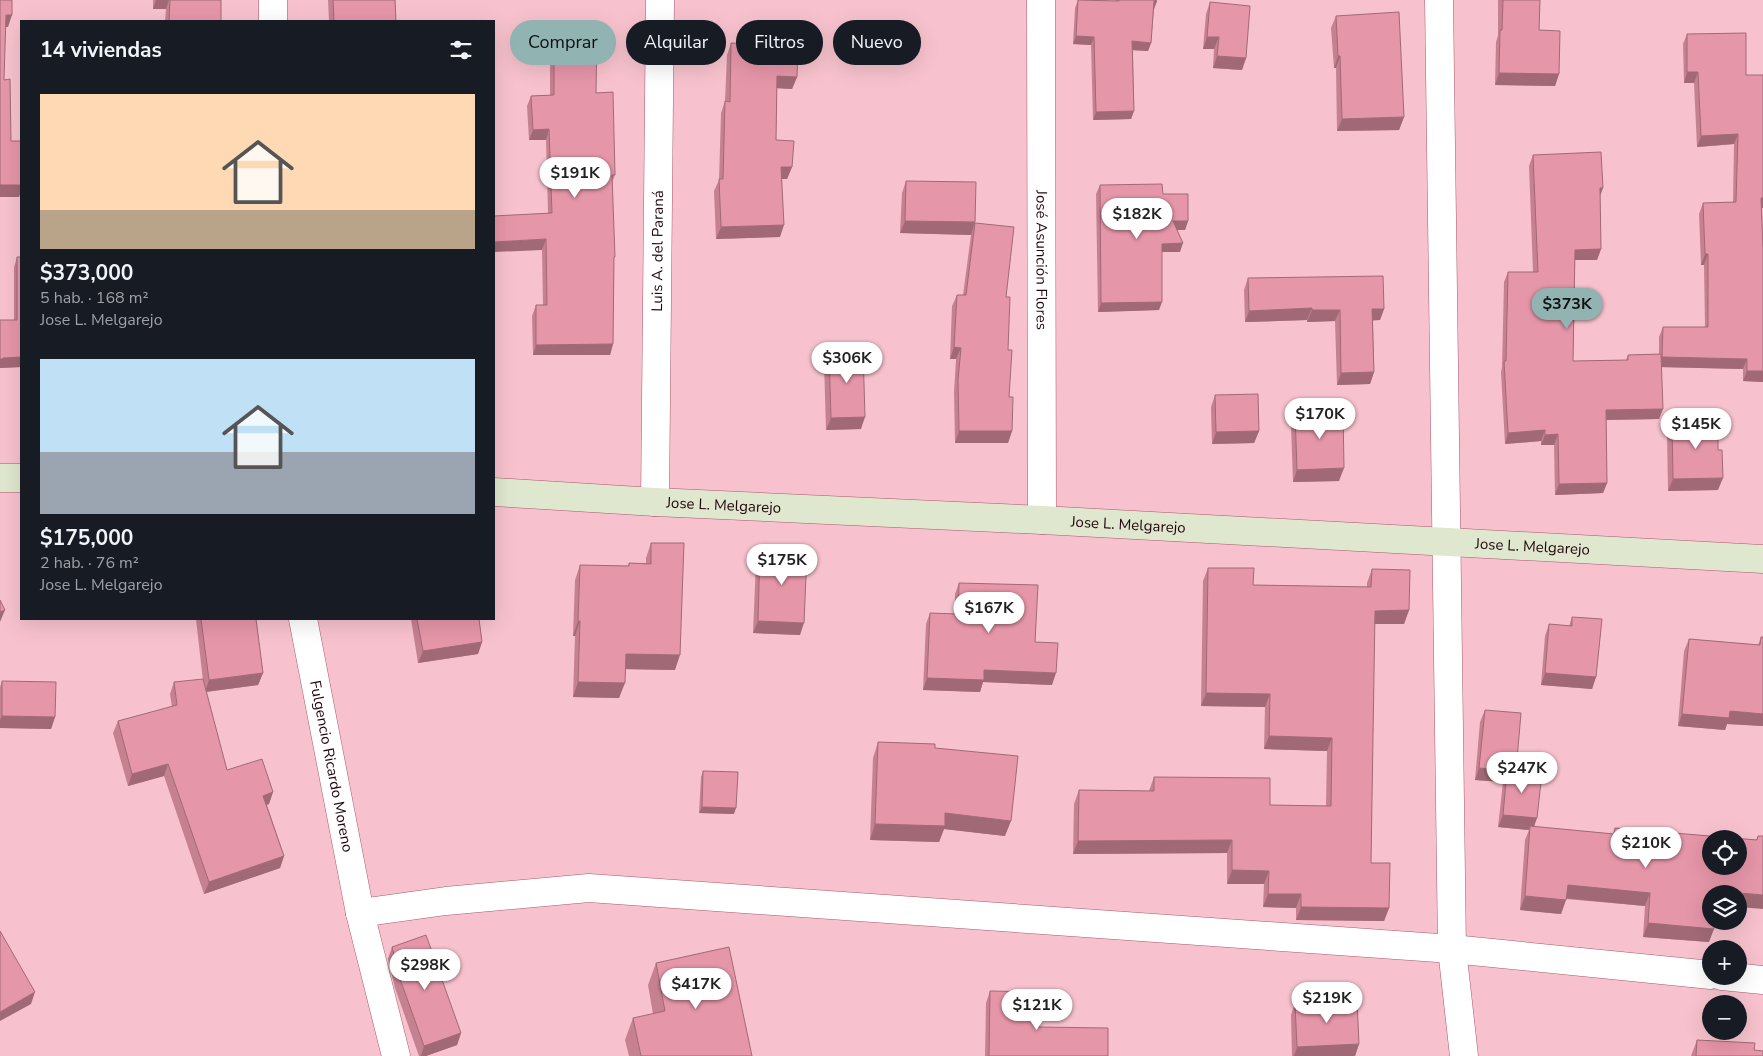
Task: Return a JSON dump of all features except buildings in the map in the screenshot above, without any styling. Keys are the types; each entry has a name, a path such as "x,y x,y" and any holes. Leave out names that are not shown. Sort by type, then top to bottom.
{"street":[{"path":"273,0 273,20"},
{"name":"Luis A. del Paraná","path":"655,502 660,0"},
{"name":"José Asunción Flores","path":"1041,0 1042,520"},
{"path":"1439,0 1452,949 1464,1056"},
{"path":"0,478 20,478"},
{"name":"Jose L. Melgarejo","path":"495,492 1763,559"},
{"name":"Fulgencio Ricardo Moreno","path":"303,620 360,913 396,1056"},
{"path":"360,913 446,901 589,888 1452,949 1702,974"},
{"path":"1747,978 1763,980"}]}
